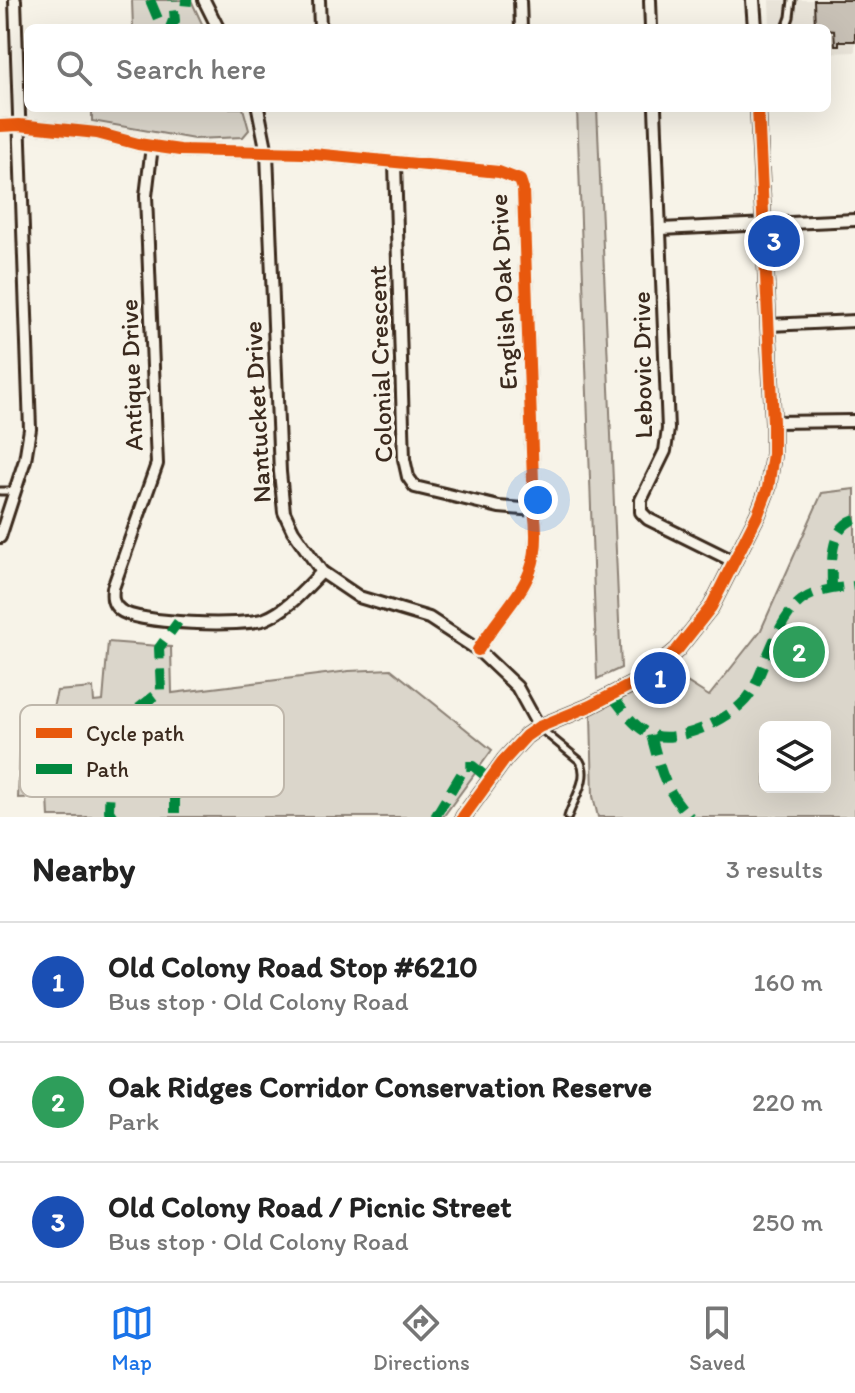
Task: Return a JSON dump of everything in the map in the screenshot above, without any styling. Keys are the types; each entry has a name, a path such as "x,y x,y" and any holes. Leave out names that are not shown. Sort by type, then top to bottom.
{"street":[{"path":"0,537 25,460 30,429 15,0"},
{"path":"204,0 216,24"},
{"path":"319,0 320,24"},
{"path":"520,0 521,24"},
{"path":"650,0 651,24"},
{"path":"753,0 755,24"},
{"name":"Nantucket Drive","path":"259,112 267,153 284,512 293,531 322,572 359,597 429,618 478,650 517,687 539,727"},
{"name":"Lebovic Drive","path":"655,112 668,429 665,451 641,500 641,512 648,519 733,561"},
{"path":"463,817 514,748 539,727 590,706 642,679 677,650 711,607 768,488 773,454 773,422 758,112"},
{"name":"English Oak Drive","path":"0,126 97,133 152,146 202,152 303,153 499,172 520,180 534,510 538,535 535,560 526,582 478,650"},
{"name":"Antique Drive","path":"152,146 146,196 157,464 113,588 113,601 123,613 178,622 239,625 263,620 280,612 322,572"},
{"name":"Colonial Crescent","path":"395,164 404,459 408,477 415,487 499,507 534,510"},
{"path":"661,229 855,220"},
{"path":"769,325 855,321"},
{"path":"773,422 855,421"}],"lane":[{"path":"787,24 792,0"},
{"path":"0,491 15,491"},
{"path":"539,727 584,767 584,778 568,817"}],"shaded area":[{"path":"132,0 191,0 202,24 133,24"},
{"path":"769,0 855,0 855,52 831,53 831,24 770,24"},
{"path":"92,112 244,112 249,130 243,137 194,139 92,121"},
{"path":"577,112 597,112 621,668 597,679"},
{"path":"855,489 855,817 598,817 593,796 591,713 674,674 709,696 761,630 822,493"},
{"path":"108,642 171,647 172,693 349,671 391,669 492,750 443,817 49,817 48,797 284,797 284,705 54,705 57,691 93,688 94,702 103,701"},
{"path":"20,752 20,797 48,797 18,798"}],"building":[{"path":"814,0 855,0 855,41 839,41 839,45 835,45 831,24 815,24"}],"marked path":[{"path":"150,0 158,19 171,24 175,21 173,0"},
{"path":"181,0 192,1"},
{"path":"832,590 832,559 836,539 846,524 855,519"},
{"path":"611,695 633,722 650,734 675,736 706,727 745,701 793,608 820,592 855,586"},
{"path":"143,705 161,691 159,648 178,622"},
{"path":"651,735 664,779 674,798 690,817"},
{"path":"435,817 466,766 473,766 490,780"},
{"path":"109,797 109,811 113,817"},
{"path":"175,797 175,817"}],"cycle path":[{"path":"463,817 505,759 526,736 642,679 677,650 711,607 758,514 768,488 773,454 758,112"},
{"path":"0,126 97,133 138,144 180,150 303,153 499,172 520,180 523,189 535,554 523,586 478,650"}],"place":[{"name":"Old Colony Road / Picnic Street","path":"774,241"},
{"name":"Oak Ridges Corridor Conservation Reserve","path":"799,652"},
{"name":"Old Colony Road Stop #6210","path":"660,678"}]}
